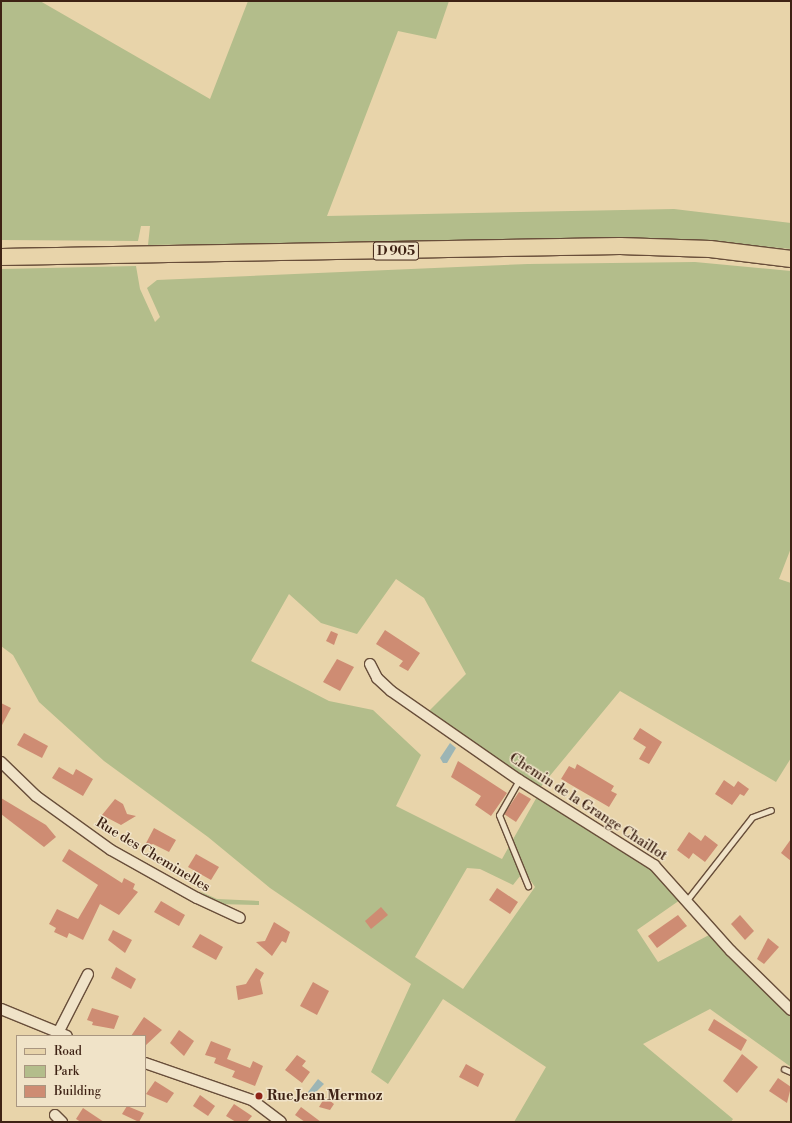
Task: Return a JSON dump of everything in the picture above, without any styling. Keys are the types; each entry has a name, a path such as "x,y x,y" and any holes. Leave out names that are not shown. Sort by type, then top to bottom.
{"main road":[{"name":"D 905","path":"1,257 620,246 718,249 791,259"}],"street":[{"name":"Chemin de la Grange Chaillot","path":"370,664 377,678 391,691 519,780 645,857 687,900 717,936 791,1010"},
{"name":"Rue des Cheminelles","path":"1,762 36,796 111,850 203,901 240,918"},
{"path":"1,1009 63,1034 88,974"},
{"path":"146,1063 252,1100 270,1119 281,1122"}],"lane":[{"path":"519,780 499,816 528,886"},
{"path":"687,900 752,817 771,810"},
{"path":"784,1069 791,1072"}],"green space":[{"path":"1,1 40,1 210,99 248,1 449,1 436,39 398,31 327,216 674,209 791,223 791,249 674,239 148,245 150,226 141,226 138,241 1,240"},
{"path":"695,262 791,271 791,548 779,579 791,583 791,758 776,782 620,691 539,789 429,711 466,674 424,598 396,579 357,634 321,623 289,594 251,661 329,701 373,710 421,755 396,806 502,859 538,795 648,866 680,900 637,930 658,962 709,935 791,1015 791,1067 710,1009 643,1044 733,1119 731,1122 514,1122 546,1067 443,999 388,1084 371,1072 411,984 270,888 208,837 104,761 39,702 13,655 1,646 1,269 136,266 140,289 155,322 160,317 147,288 157,280 528,264","holes":["467,868 480,869 513,885 524,871 535,887 463,989 415,957"]},
{"path":"199,891 217,899 259,901 259,905 218,904"}],"water":[{"path":"450,743 456,748 447,763 443,763 440,758"},
{"path":"318,1079 324,1084 311,1097 308,1092"}],"building":[{"path":"385,630 420,653 408,671 399,666 403,661 376,644"},
{"path":"331,631 338,634 334,645 326,641"},
{"path":"337,659 354,667 340,691 323,682"},
{"path":"1,703 11,708 1,727"},
{"path":"640,728 662,742 649,764 639,759 646,747 633,739"},
{"path":"24,733 48,746 42,758 17,745"},
{"path":"458,761 507,793 491,816 475,805 481,796 451,777"},
{"path":"577,764 614,786 611,791 617,794 609,807 561,779 569,766 575,769"},
{"path":"59,767 73,775 76,769 93,779 83,796 52,778"},
{"path":"724,780 734,787 738,781 749,789 744,796 740,794 732,805 715,794"},
{"path":"519,792 531,799 516,822 504,814"},
{"path":"1,798 46,825 56,837 44,847 1,814"},
{"path":"115,799 123,804 127,814 136,816 121,825 102,815"},
{"path":"154,828 176,840 169,852 153,844 144,847"},
{"path":"689,832 701,841 705,835 718,845 705,862 693,853 689,859 677,850"},
{"path":"791,839 791,861 781,853"},
{"path":"69,849 122,883 124,878 135,884 133,889 138,892 119,915 100,904 83,940 69,933 67,938 54,932 56,928 49,924 57,909 78,919 98,885 62,861"},
{"path":"196,854 219,867 211,880 188,867"},
{"path":"497,888 518,902 510,914 489,900"},
{"path":"161,901 185,915 179,926 154,912"},
{"path":"381,907 388,915 371,929 365,921"},
{"path":"678,915 687,926 657,948 648,936"},
{"path":"740,915 754,931 745,940 731,924"},
{"path":"274,922 290,932 286,943 282,941 272,956 256,942 265,941"},
{"path":"113,930 132,940 125,953 108,940"},
{"path":"200,934 223,947 216,960 192,947"},
{"path":"768,938 779,947 764,964 757,959"},
{"path":"116,967 136,979 131,989 111,978"},
{"path":"256,968 264,973 260,980 263,994 238,1000 236,986 246,984"},
{"path":"313,982 329,991 317,1015 300,1006"},
{"path":"92,1008 119,1016 114,1029 92,1025 93,1022 87,1020"},
{"path":"144,1017 162,1030 146,1045 146,1035 132,1035"},
{"path":"714,1019 747,1040 741,1051 708,1030"},
{"path":"179,1030 194,1041 184,1056 170,1043"},
{"path":"211,1041 231,1049 227,1059 250,1068 253,1061 263,1066 255,1086 232,1077 235,1071 214,1063 216,1058 205,1055"},
{"path":"742,1054 758,1067 737,1093 723,1081"},
{"path":"297,1055 306,1061 302,1066 310,1072 302,1083 285,1070"},
{"path":"466,1064 484,1074 478,1087 459,1077"},
{"path":"778,1078 791,1087 787,1103 769,1091"},
{"path":"155,1081 174,1093 167,1103 146,1094"},
{"path":"200,1095 215,1106 208,1116 193,1106"},
{"path":"325,1097 334,1104 330,1110 319,1107"},
{"path":"234,1104 252,1116 247,1122 236,1122 226,1116"},
{"path":"126,1107 144,1113 139,1122 122,1114"},
{"path":"301,1107 321,1122 305,1122 295,1115"},
{"path":"83,1108 104,1122 81,1122 76,1119"}],"place":[{"name":"Rue Jean Mermoz","path":"259,1096"}]}
